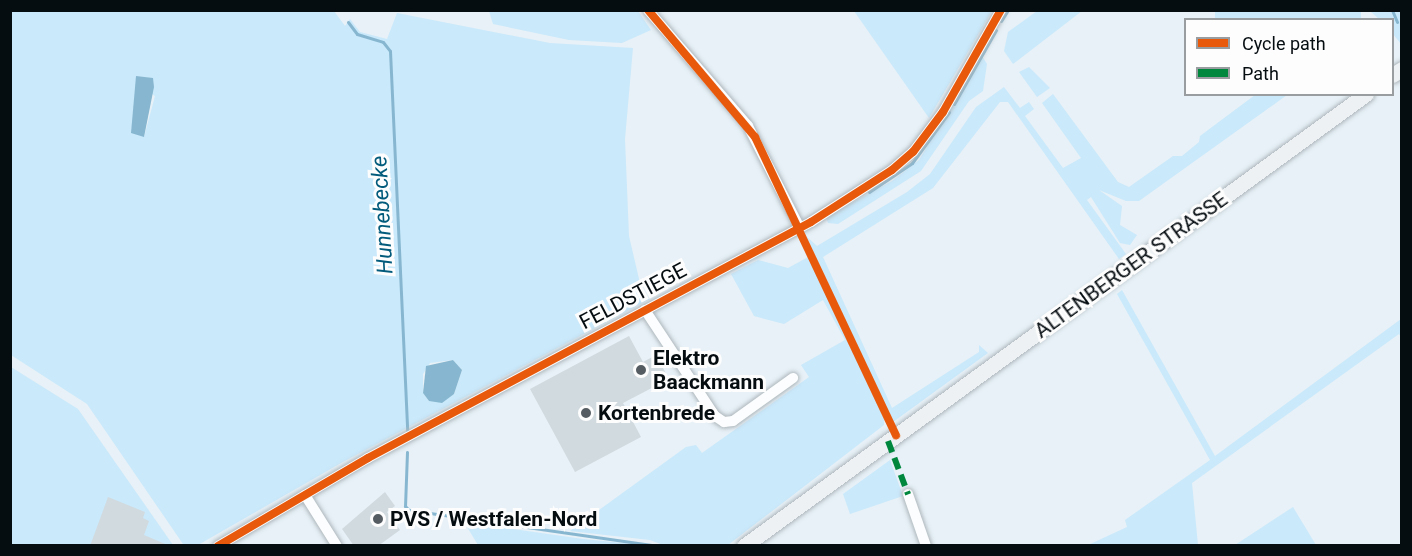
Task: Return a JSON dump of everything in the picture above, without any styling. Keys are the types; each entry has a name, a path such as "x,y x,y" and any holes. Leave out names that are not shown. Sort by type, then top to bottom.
{"main road":[{"name":"ALTENBERGER STRASSE","path":"744,546 1363,96"}],"street":[{"path":"648,10 748,126 800,228"},
{"name":"FELDSTIEGE","path":"218,546 305,495 800,228 913,152 943,112 1001,10"},
{"name":"FELDSTIEGE","path":"645,310 715,416 724,422 793,378"},
{"path":"908,494 926,546"},
{"path":"305,495 337,546"}],"shaded area":[{"path":"10,11 334,11 345,26 350,19 360,32 387,39 397,13 550,43 633,48 625,139 629,236 643,296 650,299 341,463 198,545 183,544 87,404 11,355","holes":["136,84 155,96 144,137","453,360 462,370 454,394 429,401 423,393 423,374 430,363"]},
{"path":"489,11 638,11 651,30 622,43 569,40 493,24"},
{"path":"854,11 992,11 929,118"},
{"path":"1037,11 1082,11 1013,64 1004,51 1008,32"},
{"path":"1215,11 1361,11 1361,18 1215,18"},
{"path":"1370,11 1401,11 1401,44 1394,35 1394,18 1378,18"},
{"path":"982,56 987,64 983,91 969,101 921,171 838,224 828,223 826,217 892,181 919,160"},
{"path":"1029,67 1050,88 1037,97 1019,72"},
{"path":"136,76 153,78 154,87 144,137 131,133"},
{"path":"1004,87 1020,108 1029,102 1034,109 1025,116 1063,168 1081,158 1042,103 1053,94 1118,182 1129,187 1173,156 1182,156 1199,142 1200,136 1254,96 1286,96 1139,201 1126,201 1099,190 1122,206 1120,225 1137,235 1130,245 1120,243 1091,197 1087,200 1126,254 1119,259 1008,102 1000,102 933,188 823,257 892,408 979,352 979,345 988,353 893,422 806,236 817,246 907,192 930,174 976,107"},
{"path":"812,255 884,413 884,425 728,545 663,545 650,540 570,531 686,447 696,445 702,453 809,377 801,365 845,340 823,300 784,324 754,316 731,274 758,260 788,268"},
{"path":"1122,290 1215,456 1401,319 1401,337 1399,334 1192,483 1198,545 1086,546 1127,527 1125,520 1210,460 1117,294"},
{"path":"453,360 462,370 454,394 442,403 429,401 423,393 426,366"},
{"path":"11,367 78,409 173,545 11,545"},
{"path":"890,460 903,496 850,514 843,494"},
{"path":"1293,507 1316,545 1235,545"},
{"path":"464,522 583,539 644,545 478,545"}],"building":[{"name":"Kortenbrede","path":"629,336 643,362 656,355 669,379 623,403 641,437 575,472 530,389"},
{"name":"PVS / Westfalen-Nord","path":"385,492 395,506 387,512 400,530 378,546 354,546 342,529"},
{"path":"108,497 145,512 143,518 149,521 144,535 170,546 90,546"}],"waterway":[{"path":"1001,21 1008,10"},
{"path":"1392,10 1397,22"},
{"name":"Hunnebecke","path":"348,22 357,34 383,42 390,51 407,431"},
{"path":"954,104 996,30"},
{"path":"869,192 912,163 949,112"},
{"name":"Hunnebecke","path":"407,452 405,506 409,510 658,546"}],"marked path":[{"path":"888,441 908,494"}],"cycle path":[{"path":"648,10 755,137 896,435"},
{"path":"218,546 368,458 811,222 892,170 913,152 943,112 1001,10"}],"place":[{"name":"Elektro Baackmann","path":"641,370"},
{"name":"Kortenbrede","path":"586,413"},
{"name":"PVS / Westfalen-Nord","path":"378,519"}]}
